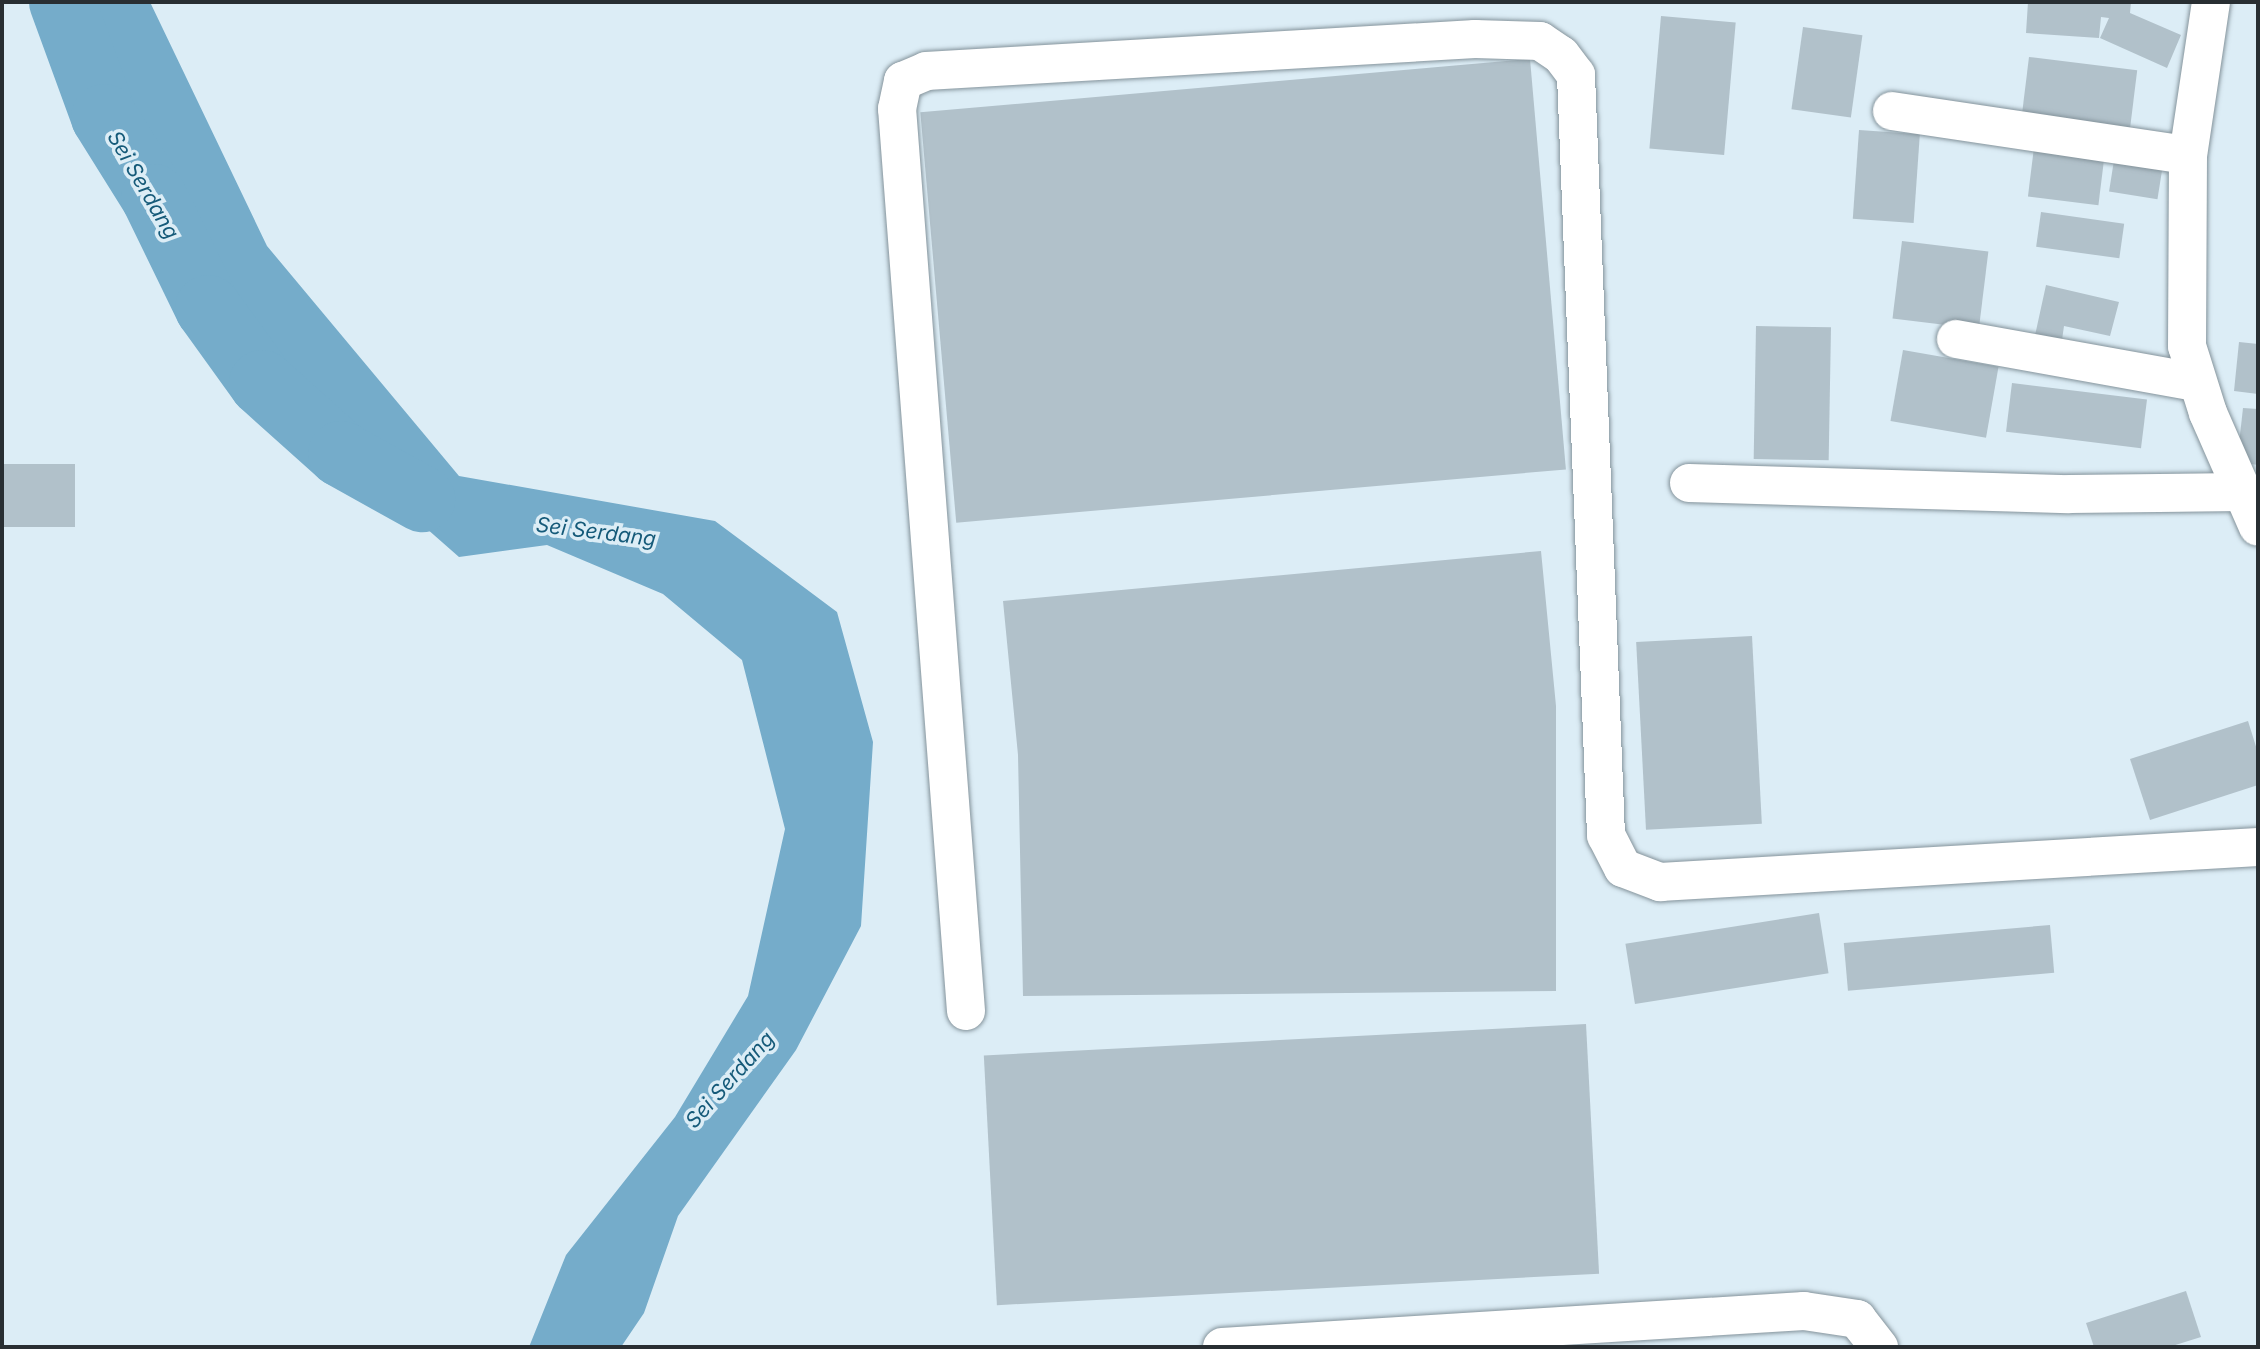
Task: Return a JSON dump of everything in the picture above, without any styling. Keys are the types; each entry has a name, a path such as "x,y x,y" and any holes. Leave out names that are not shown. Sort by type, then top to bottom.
{"street":[{"path":"2211,2 2188,155 2183,286 2195,382 2258,527"},
{"path":"967,1012 897,109 903,81 926,71 1475,39 1540,41 1561,55 1576,75 1606,835 1623,868 1660,882 2258,847"},
{"path":"1892,111 2188,155"},
{"path":"1956,339 2195,382"},
{"path":"1689,483 2069,494 2242,492"},
{"path":"1222,1347 1804,1311 1857,1319 1879,1347"}],"water":[{"path":"54,2 150,2 267,246 459,476 715,521 837,612 873,742 861,926 796,1050 678,1216 644,1313 621,1347 529,1347 566,1255 675,1117 748,996 785,829 742,660 663,594 547,545 459,557 319,434 200,258"}],"building":[{"path":"2028,2 2131,2 2130,13 2181,35 2167,68 2100,38 2109,18 2101,17 2099,38 2026,33"},
{"path":"1661,16 1736,23 1724,155 1649,148"},
{"path":"1803,27 1862,35 1851,118 1791,109"},
{"path":"2029,57 2137,70 2129,139 2021,125"},
{"path":"1530,59 1566,469 956,523 920,112"},
{"path":"1859,130 1920,134 1914,223 1853,219"},
{"path":"2035,139 2105,148 2098,205 2028,197"},
{"path":"2115,154 2163,162 2157,199 2109,192"},
{"path":"2041,212 2124,224 2119,258 2036,247"},
{"path":"1902,241 1988,252 1979,329 1892,318"},
{"path":"2046,285 2119,302 2110,336 2064,326 2061,347 2034,340"},
{"path":"1756,326 1831,327 1829,460 1754,459"},
{"path":"2239,342 2258,344 2258,394 2234,391"},
{"path":"1903,350 1999,367 1986,438 1890,421"},
{"path":"2012,383 2147,400 2141,448 2006,432"},
{"path":"2243,408 2258,409 2258,465 2237,462"},
{"path":"2,464 75,464 75,527 2,527"},
{"path":"1541,551 1556,706 1556,991 1023,996 1018,755 1003,601"},
{"path":"1752,636 1762,824 1646,830 1636,642"},
{"path":"2248,721 2258,753 2258,785 2150,820 2130,759"},
{"path":"1819,913 1829,973 1635,1004 1625,944"},
{"path":"2050,925 2054,973 1848,991 1844,943"},
{"path":"1586,1024 1599,1274 997,1305 984,1056"},
{"path":"2186,1291 2201,1337 2169,1347 2094,1347 2086,1323"}],"waterway":[{"name":"Sei Serdang","path":"62,2 104,117 154,197 208,308 262,383 341,454 422,499"}]}
